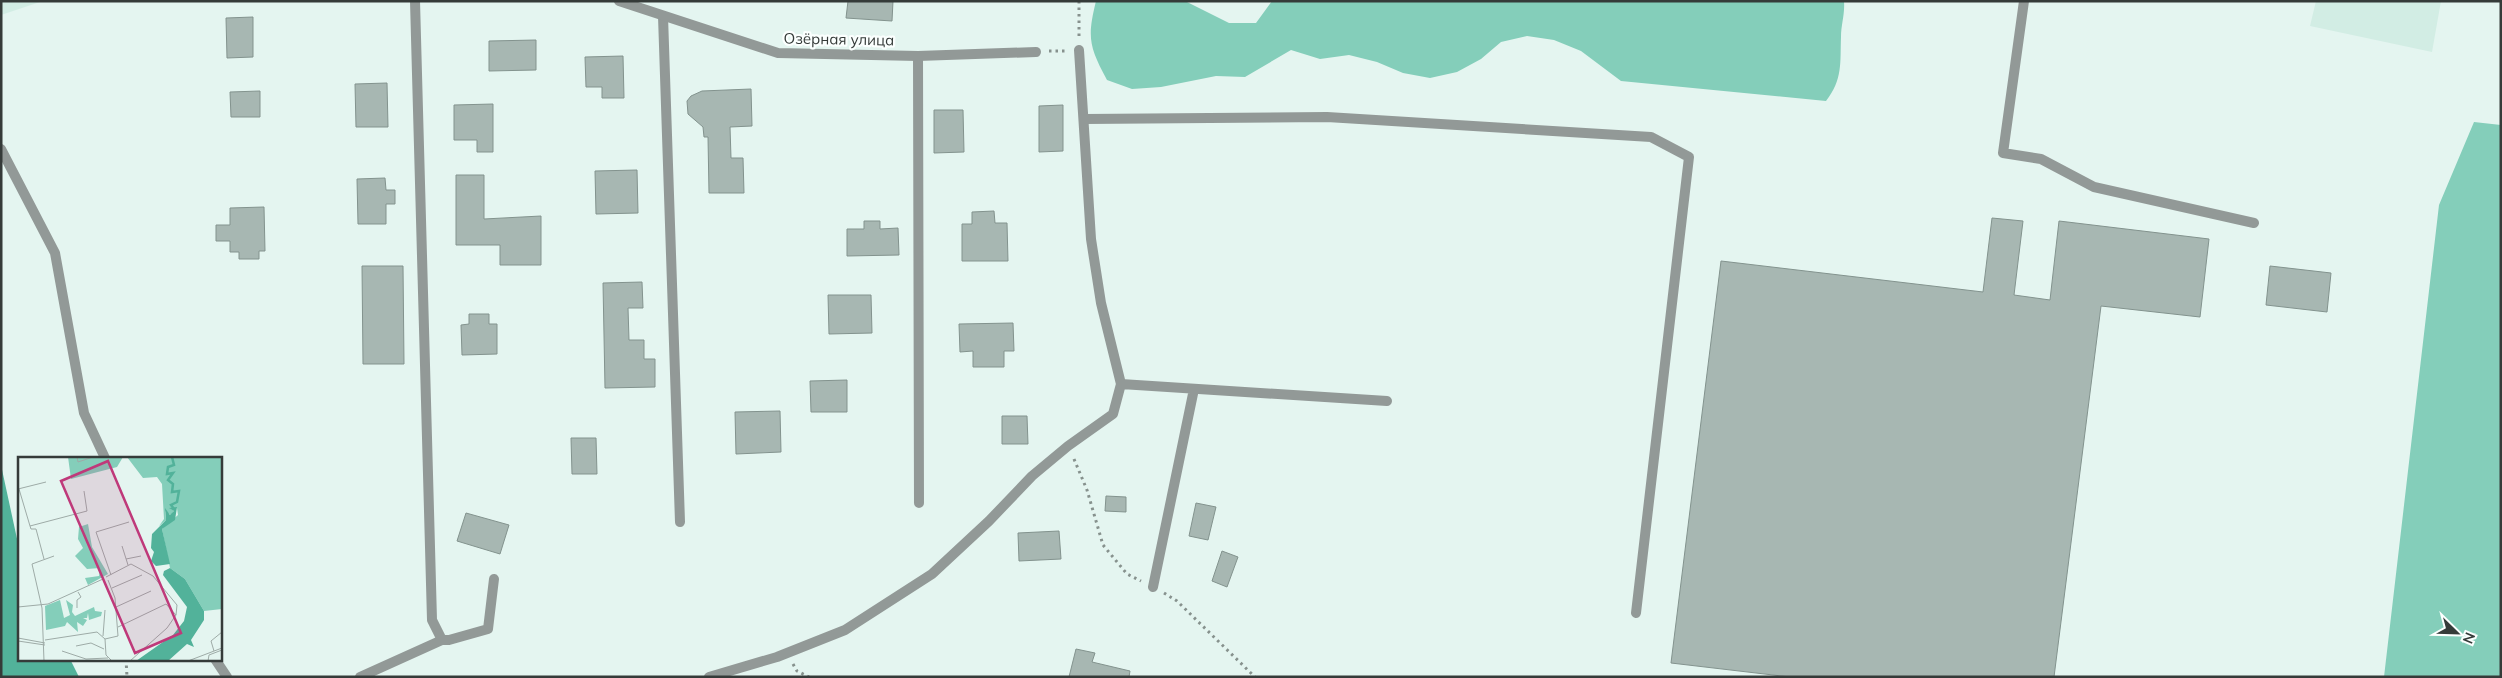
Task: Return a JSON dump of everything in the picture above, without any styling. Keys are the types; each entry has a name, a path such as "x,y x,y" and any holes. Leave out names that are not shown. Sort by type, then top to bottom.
{"street":[{"path":"415,1 432,620 442,640"},
{"name":"Озёрная улица","path":"619,1 778,53 918,56 1036,52"},
{"path":"2024,1 2003,153 2042,159 2094,188 2254,223"},
{"path":"663,16 680,522"},
{"path":"709,677 787,653 845,630 932,574 989,521 1032,476 1068,446 1113,414 1121,384 1101,303 1091,239 1085,119 1079,50"},
{"path":"918,56 919,503"},
{"path":"1085,119 1327,117 1622,135 1651,137 1689,157 1636,612"},
{"path":"1,149 55,253 84,413 105,457"},
{"path":"1121,384 1386,401"},
{"path":"1153,587 1194,388"},
{"path":"360,677 442,640 449,640 488,629 494,579"},
{"path":"216,660 227,677"}],"path":[{"path":"1036,52 1079,50 1079,1"},
{"path":"787,653 797,671 809,677"},
{"path":"126,660 127,677"}],"shaded area":[{"path":"1,1 43,1 1,15"},
{"path":"1096,1 1185,1 1229,23 1256,23 1272,1 1844,1 1844,6 1840,70 1835,85 1826,101 1621,81 1581,51 1554,40 1527,36 1501,42 1481,59 1457,72 1430,78 1403,73 1377,62 1349,55 1320,59 1291,50 1245,77 1216,76 1161,87 1132,89 1107,80 1096,59 1091,42 1091,24"},
{"path":"2316,1 2441,1 2432,52 2310,26"},
{"path":"2474,122 2501,125 2501,677 2384,677 2439,205"},
{"path":"1,465 18,543 18,660 70,660 79,677 1,677"}],"building":[{"path":"848,1 893,1 892,21 846,18"},
{"path":"253,17 253,57 227,58 226,18"},
{"path":"536,40 536,70 489,71 489,41"},
{"path":"623,56 624,98 602,98 602,87 586,87 585,57"},
{"path":"387,83 388,127 356,127 355,84"},
{"path":"751,89 752,126 730,127 731,158 743,158 744,193 709,193 708,137 704,137 703,127 688,114 687,101 691,96 702,91"},
{"path":"260,91 260,117 231,117 230,92"},
{"path":"493,104 493,152 477,152 477,140 454,140 454,105"},
{"path":"1063,105 1063,151 1039,152 1039,106"},
{"path":"934,110 963,110 964,152 934,153"},
{"path":"637,170 638,213 596,214 595,171"},
{"path":"456,175 484,175 484,219 541,216 541,265 500,265 500,245 456,245"},
{"path":"385,178 386,190 395,190 395,204 386,204 386,224 358,224 357,179"},
{"path":"264,207 265,251 259,251 259,259 239,259 239,252 230,252 230,241 216,241 216,225 230,225 230,208"},
{"path":"994,211 995,223 1007,223 1008,261 962,261 962,224 972,224 972,212"},
{"path":"1992,218 2023,221 2014,295 2050,300 2059,221 2209,239 2200,317 2101,306 2054,677 1790,677 1671,663 1721,261 1983,292"},
{"path":"864,221 880,221 880,229 898,228 899,255 847,256 847,229 864,229"},
{"path":"362,266 403,266 404,364 363,364"},
{"path":"2270,266 2331,273 2327,312 2266,305"},
{"path":"642,282 643,308 628,308 629,340 644,340 644,359 655,359 655,387 605,388 603,283"},
{"path":"828,295 871,295 872,333 829,334"},
{"path":"469,314 489,314 489,324 497,324 497,354 462,355 461,325 469,324"},
{"path":"1013,323 1014,351 1004,351 1004,367 973,367 973,351 960,352 959,324"},
{"path":"847,380 847,412 811,412 810,381"},
{"path":"780,411 781,452 736,454 735,412"},
{"path":"1002,416 1027,416 1028,444 1002,444"},
{"path":"571,438 596,438 597,474 572,474"},
{"path":"1106,496 1126,497 1126,512 1105,511"},
{"path":"1196,503 1216,507 1208,540 1189,536"},
{"path":"466,513 509,525 500,554 457,541"},
{"path":"1059,531 1061,559 1019,561 1018,533"},
{"path":"1222,551 1238,557 1227,587 1212,581"},
{"path":"1076,649 1095,653 1092,662 1130,671 1129,677 1069,677"}]}
